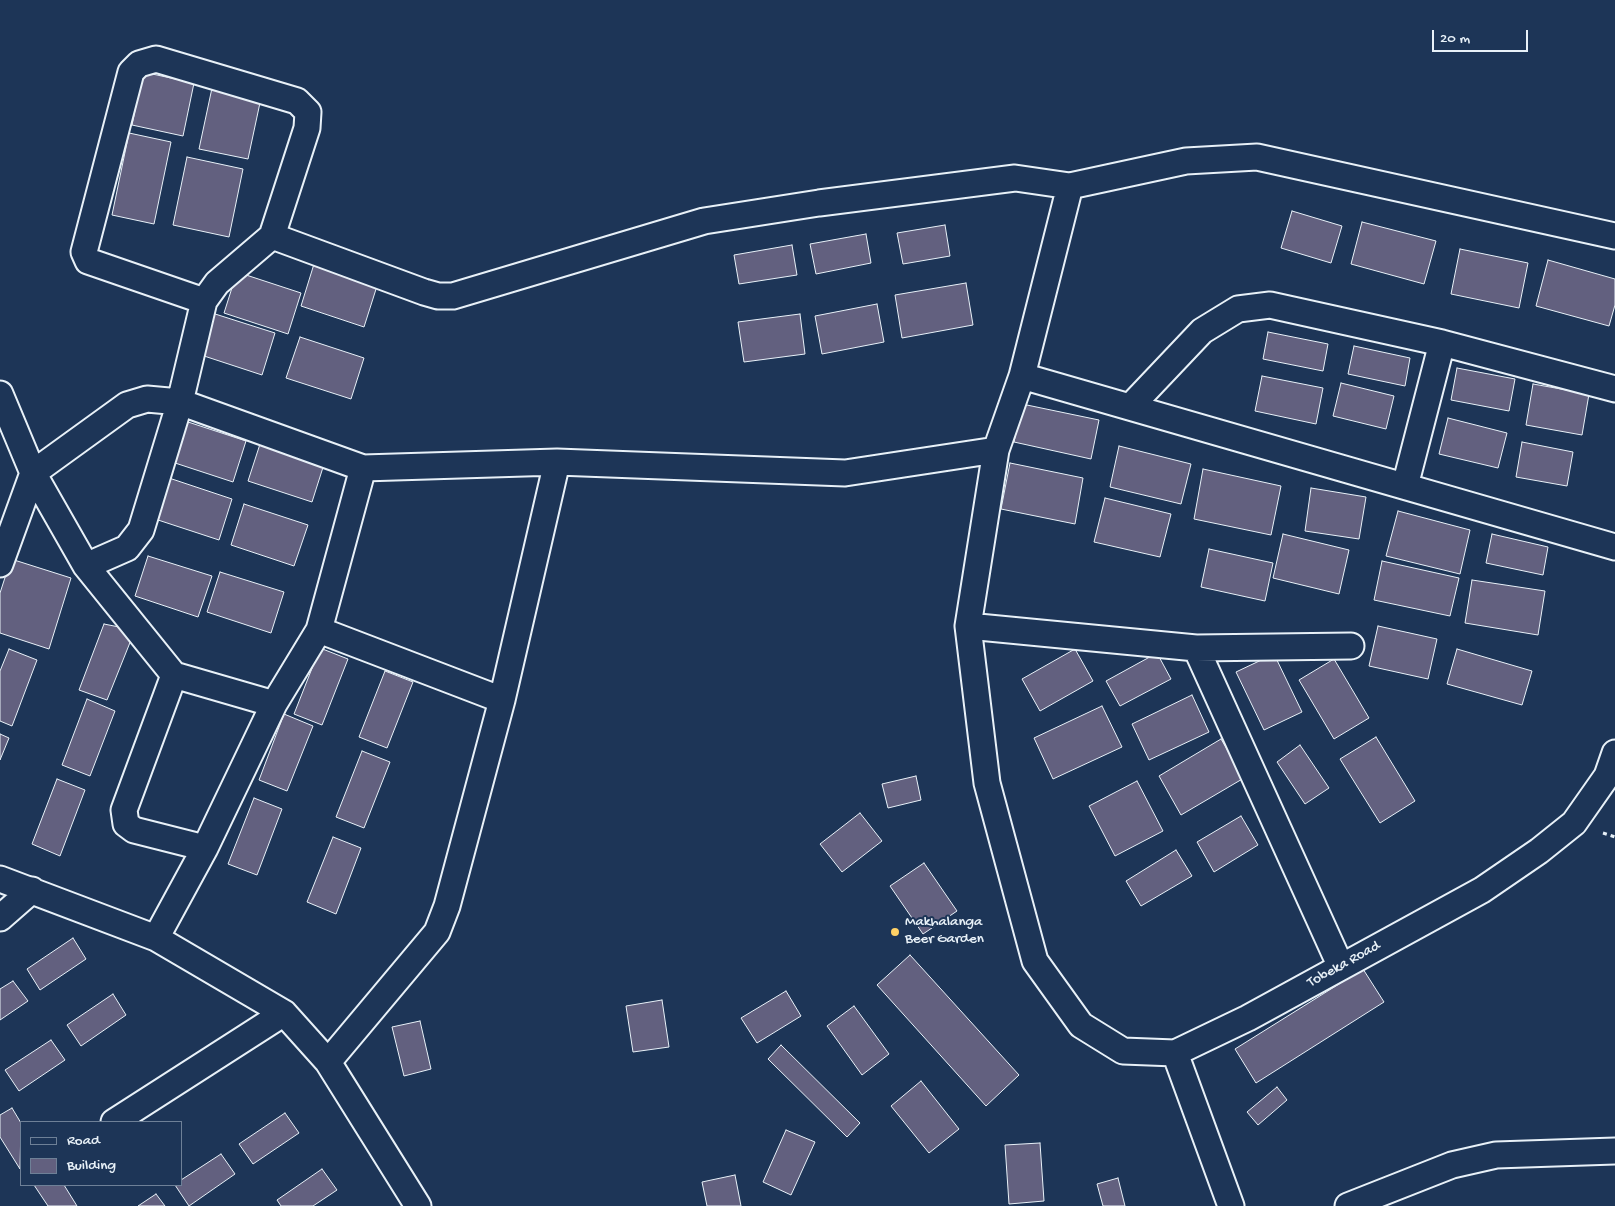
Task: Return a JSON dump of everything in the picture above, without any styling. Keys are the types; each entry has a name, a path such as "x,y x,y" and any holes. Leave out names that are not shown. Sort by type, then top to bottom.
{"street":[{"path":"86,566 127,548 141,530 180,402 204,301 217,283 272,236 307,128 308,112 297,101 156,59 140,64 131,72 84,252 88,261 204,301"},
{"path":"272,236 424,292 438,296 453,296 704,221 819,203 1015,178 1070,186 1186,161 1257,157 1615,236"},
{"path":"1070,186 1022,376 996,450 968,626 987,783 1035,961 1081,1025 1123,1051 1175,1054 1231,1206"},
{"path":"1130,407 1202,331 1238,309 1270,305 1442,343 1615,389"},
{"path":"1405,486 1442,343"},
{"path":"1022,376 1615,547"},
{"path":"0,394 33,473 86,566 174,674 274,704"},
{"path":"0,564 33,473 127,405 147,399 180,402 363,468 558,462 845,473 996,450"},
{"path":"328,1062 437,932 447,906 502,700 558,462"},
{"path":"156,938 205,848 274,704 319,630 363,468"},
{"path":"968,626 1196,648 1351,646"},
{"path":"319,630 502,700"},
{"path":"1196,648 1341,967"},
{"path":"174,674 124,810 126,824 134,830 205,848"},
{"name":"Tobeka Road","path":"1175,1054 1248,1018 1482,890 1540,851 1574,823 1607,776 1615,753"},
{"path":"0,879 156,938 284,1013 328,1062 418,1206"},
{"path":"0,918 32,890"},
{"path":"116,1121 284,1013"},
{"path":"1348,1206 1452,1165 1496,1156 1615,1150"}],"building":[{"path":"143,72 194,83 183,136 132,125"},
{"path":"212,88 261,98 248,159 199,149"},
{"path":"129,133 171,142 154,224 112,215"},
{"path":"187,157 243,169 229,237 173,225"},
{"path":"1292,211 1342,226 1331,263 1281,248"},
{"path":"1362,222 1436,241 1424,284 1351,264"},
{"path":"945,225 950,256 903,264 897,233"},
{"path":"866,234 871,263 816,274 810,244"},
{"path":"792,245 797,275 739,284 734,255"},
{"path":"1460,249 1528,263 1519,308 1451,294"},
{"path":"1548,260 1615,279 1615,305 1609,326 1536,306"},
{"path":"314,264 377,286 364,327 301,306"},
{"path":"237,272 301,293 288,334 224,313"},
{"path":"966,283 973,325 902,338 895,295"},
{"path":"877,304 884,342 822,354 815,316"},
{"path":"212,313 275,333 262,375 198,354"},
{"path":"800,314 805,354 744,362 738,322"},
{"path":"1268,332 1328,344 1323,371 1263,359"},
{"path":"300,337 364,358 351,399 286,378"},
{"path":"1354,346 1410,358 1405,386 1348,374"},
{"path":"1457,368 1515,379 1509,411 1451,400"},
{"path":"1262,376 1323,388 1316,424 1255,411"},
{"path":"1341,383 1394,396 1386,429 1333,416"},
{"path":"1533,384 1589,394 1582,435 1526,425"},
{"path":"1022,404 1099,420 1091,459 1014,442"},
{"path":"1448,418 1507,433 1498,468 1439,454"},
{"path":"182,420 246,441 233,482 169,461"},
{"path":"261,441 325,461 312,502 248,481"},
{"path":"1522,442 1573,452 1567,486 1516,477"},
{"path":"1119,446 1191,464 1181,504 1110,487"},
{"path":"1010,463 1083,478 1075,524 1001,509"},
{"path":"1203,469 1281,486 1271,535 1194,519"},
{"path":"169,478 232,499 219,540 155,519"},
{"path":"1311,488 1366,497 1359,539 1305,531"},
{"path":"1105,498 1171,514 1160,557 1094,542"},
{"path":"244,504 308,525 294,566 231,545"},
{"path":"1398,511 1470,530 1460,574 1386,556"},
{"path":"1283,534 1349,550 1339,594 1273,578"},
{"path":"1492,534 1548,547 1543,575 1486,563"},
{"path":"1209,549 1273,563 1265,601 1201,587"},
{"path":"148,556 212,576 198,617 135,596"},
{"path":"11,559 71,578 49,649 0,633 0,593"},
{"path":"1382,561 1459,578 1450,616 1374,600"},
{"path":"220,572 284,592 271,633 207,612"},
{"path":"1472,580 1545,591 1538,635 1465,623"},
{"path":"104,624 129,629 133,635 107,700 79,690"},
{"path":"1378,626 1437,639 1428,679 1369,666"},
{"path":"320,648 348,659 322,725 294,714"},
{"path":"9,649 37,660 12,726 0,721 0,671"},
{"path":"1075,649 1093,681 1040,711 1022,679"},
{"path":"1457,649 1532,671 1522,705 1447,684"},
{"path":"1157,653 1171,679 1120,706 1106,681"},
{"path":"1274,654 1302,712 1264,730 1236,672"},
{"path":"1334,659 1369,718 1334,739 1299,680"},
{"path":"385,671 413,682 387,748 359,737"},
{"path":"1192,695 1209,732 1149,760 1132,724"},
{"path":"87,699 115,711 90,776 62,765"},
{"path":"1102,706 1122,747 1053,779 1034,738"},
{"path":"284,714 313,726 287,791 259,780"},
{"path":"0,734 9,738 0,760"},
{"path":"1376,737 1415,801 1380,823 1340,759"},
{"path":"1221,739 1244,778 1181,815 1159,776"},
{"path":"1300,745 1329,788 1305,804 1277,762"},
{"path":"362,751 390,762 364,828 336,817"},
{"path":"916,776 921,800 888,808 882,784"},
{"path":"57,779 85,790 60,856 32,844"},
{"path":"1137,781 1163,831 1115,856 1089,806"},
{"path":"254,798 282,809 257,875 228,864"},
{"path":"860,813 882,841 842,872 820,844"},
{"path":"1241,816 1258,845 1214,872 1197,842"},
{"path":"333,837 361,848 336,914 307,902"},
{"path":"1176,850 1192,876 1141,906 1126,881"},
{"path":"924,863 957,911 923,934 890,886"},
{"path":"73,938 86,959 40,990 27,969"},
{"path":"910,955 1019,1075 986,1106 877,985"},
{"path":"1363,969 1384,1002 1256,1083 1235,1049"},
{"path":"13,981 28,1001 0,1020 0,989"},
{"path":"786,991 801,1016 757,1043 741,1018"},
{"path":"113,994 126,1015 81,1046 67,1025"},
{"path":"662,1000 669,1047 633,1052 626,1006"},
{"path":"854,1006 889,1054 862,1075 827,1026"},
{"path":"420,1021 431,1069 404,1076 392,1027"},
{"path":"51,1040 65,1060 19,1091 5,1070"},
{"path":"781,1045 860,1123 847,1137 768,1059"},
{"path":"921,1081 959,1129 929,1153 891,1106"},
{"path":"1277,1087 1287,1100 1258,1125 1247,1112"},
{"path":"12,1108 20,1121 20,1169 0,1137 0,1115"},
{"path":"285,1113 299,1133 253,1164 239,1144"},
{"path":"786,1130 815,1142 791,1195 763,1182"},
{"path":"1040,1143 1044,1201 1009,1204 1005,1145"},
{"path":"221,1154 235,1174 189,1206 176,1186 182,1186 182,1179"},
{"path":"322,1169 337,1190 313,1206 281,1206 277,1200"},
{"path":"735,1175 741,1206 707,1206 702,1182"},
{"path":"1118,1178 1125,1206 1103,1206 1097,1184"},
{"path":"35,1186 65,1186 77,1206 48,1206"},
{"path":"156,1194 165,1206 138,1206"}],"place":[{"name":"Makhalanga Beer Garden","path":"895,932"}]}
